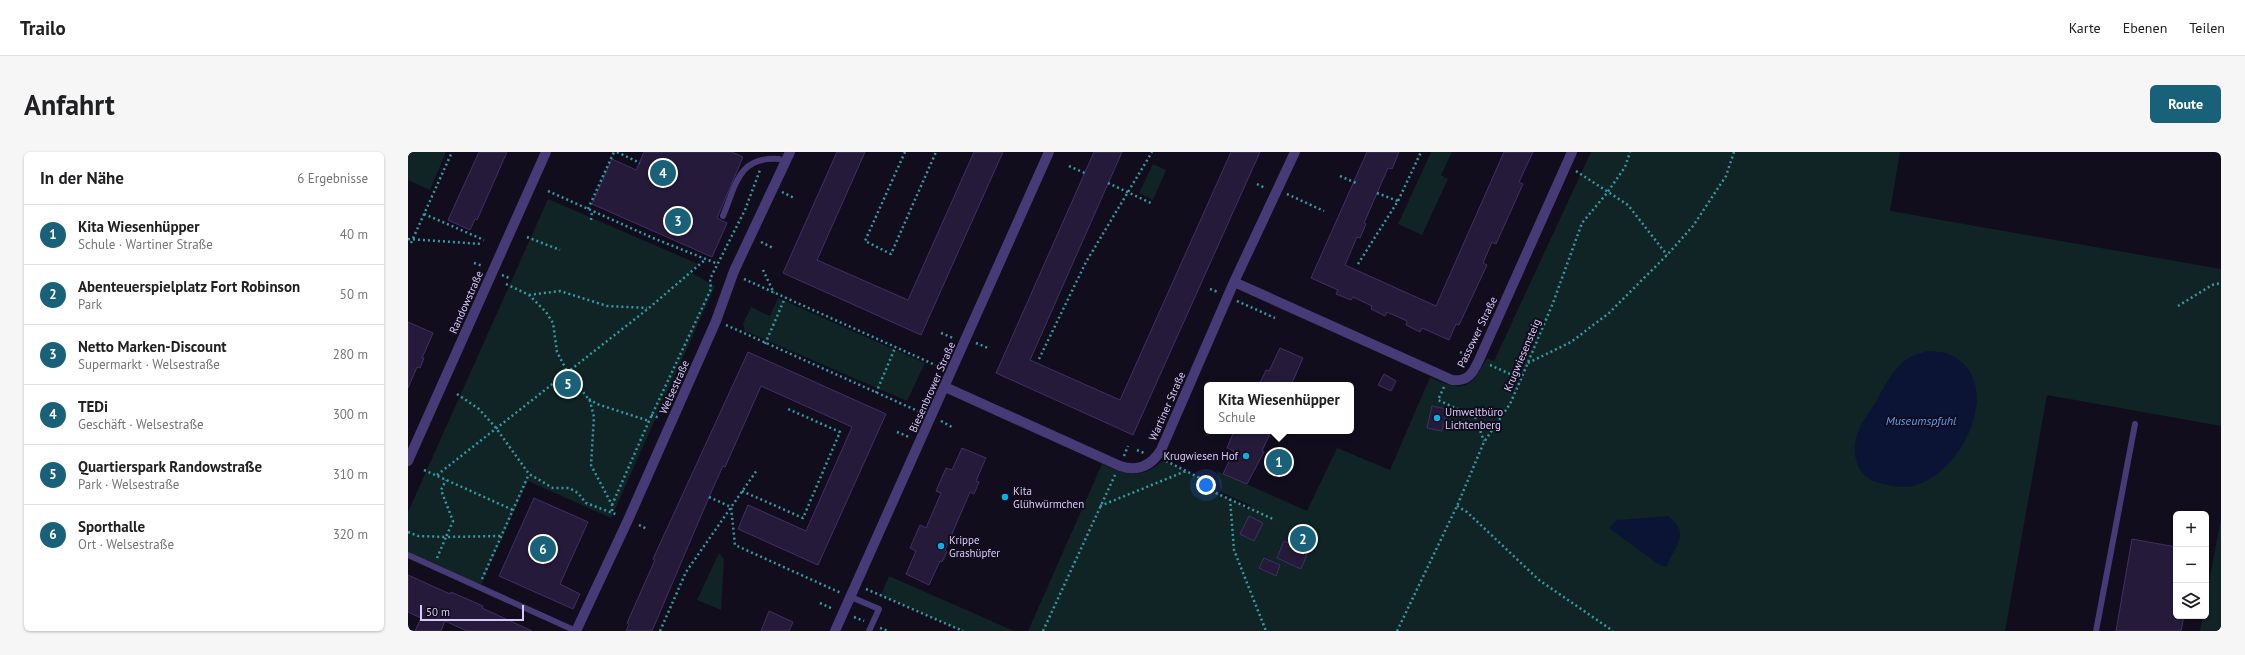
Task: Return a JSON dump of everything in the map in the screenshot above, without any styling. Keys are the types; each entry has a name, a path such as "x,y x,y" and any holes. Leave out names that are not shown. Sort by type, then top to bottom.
{"street":[{"name":"Randowstraße","path":"408,461 546,152"},
{"name":"Welsestraße","path":"576,631 628,520 716,321 734,271 790,152"},
{"name":"Biesenbrower Straße","path":"835,631 932,417 1049,152"},
{"name":"Wartiner Straße","path":"945,387 1120,466 1139,468 1145,466 1157,457 1234,282 1295,152"},
{"name":"Passower Straße","path":"1234,282 1452,380 1465,380 1473,372 1479,360 1572,152"}],"lane":[{"path":"723,216 744,168 752,162 762,159 779,160"},
{"path":"2096,631 2135,424"},
{"path":"408,555 576,631"},
{"path":"851,597 879,609 869,631"}],"path":[{"path":"411,243 452,152"},
{"path":"588,209 616,152 640,163"},
{"path":"905,152 865,241 891,254 936,152"},
{"path":"1039,358 1086,262 1152,152"},
{"path":"1358,264 1398,201 1421,152"},
{"name":"Krugwiesensteig","path":"1397,631 1457,506 1484,442 1510,404 1553,303 1582,222 1607,193 1625,167 1630,152"},
{"path":"1527,363 1571,342 1609,313 1667,256 1693,226 1726,176 1734,152"},
{"path":"612,513 612,506 649,420 711,289 710,279 746,210 758,179 762,159"},
{"path":"1566,165 1628,206 1667,256"},
{"path":"1069,166 1087,174"},
{"path":"1340,176 1356,183"},
{"path":"1108,183 1154,204"},
{"path":"1277,190 1324,211"},
{"path":"548,191 718,264"},
{"path":"1377,193 1398,201"},
{"path":"591,220 592,211"},
{"path":"424,214 484,240"},
{"path":"527,237 560,250"},
{"path":"408,239 482,244"},
{"path":"437,475 567,371 649,308 706,259"},
{"path":"763,270 774,293"},
{"path":"734,271 739,277 951,372"},
{"path":"2178,306 2212,285 2221,283"},
{"path":"506,284 529,295 546,312 553,323 557,352 567,371 587,398 594,417 591,465 612,506"},
{"path":"1210,289 1275,318"},
{"path":"529,295 560,291 607,306 649,308"},
{"path":"765,344 785,298"},
{"path":"716,321 932,417"},
{"path":"941,333 958,340"},
{"path":"972,341 988,348"},
{"path":"876,393 895,348"},
{"path":"1497,368 1521,379"},
{"path":"457,394 478,409 496,428 529,474 553,488 569,488 578,493 586,503 619,516"},
{"path":"587,398 597,404 649,420"},
{"path":"1438,400 1475,417 1484,442"},
{"path":"742,491 803,518 840,432 788,409"},
{"path":"1157,457 1204,480 1216,492 1275,520"},
{"path":"1043,631 1100,506 1120,466"},
{"path":"424,470 513,510"},
{"path":"660,631 686,572 757,470"},
{"path":"1100,506 1186,471"},
{"path":"479,586 529,474"},
{"path":"433,566 453,521 441,490 446,480"},
{"path":"709,497 731,507"},
{"path":"1230,499 1233,528 1231,539 1266,631"},
{"path":"1457,506 1467,512 1539,580 1612,631"},
{"path":"731,507 734,545 851,597"},
{"path":"408,532 418,536 502,536"},
{"path":"856,584 963,631"}],"green space":[{"path":"408,152 446,152 430,190 408,180"},
{"path":"1431,152 1452,152 1441,175 1448,179 1422,235 1398,224"},
{"path":"1591,152 1900,152 1890,211 2221,269 2221,426 2047,395 2005,631 1028,631 1102,464 1118,471 1134,474 1148,471 1163,460 1204,480 1216,493 1243,505 1242,507 1249,510 1250,505 1221,492 1217,471 1307,511 1337,448 1390,470 1430,377 1450,385 1464,386 1476,377 1487,358 1494,361"},
{"path":"1153,164 1166,170 1153,200 1139,193"},
{"path":"548,199 698,264 690,272 715,286 611,518 528,481 481,585 408,552 408,512"},
{"path":"778,298 925,363 907,401 745,331 743,324 751,307 770,316"},
{"path":"2221,518 2221,631 2200,631 2202,619 2209,619 2209,583"},
{"path":"719,553 724,559 721,610 697,600"},
{"path":"889,576 1014,631 963,631 881,595"}],"water":[{"name":"Museumspfuhl","path":"1927,351 1942,352 1951,355 1968,369 1976,387 1976,408 1970,430 1958,451 1943,469 1925,481 1906,487 1891,486 1876,482 1863,474 1856,462 1855,447 1858,432 1894,371 1908,359"},
{"path":"1668,516 1679,528 1680,534 1679,540 1666,567 1658,564 1609,528 1617,520"}],"building":[{"path":"479,152 507,152 477,220 475,219 470,230 448,220"},
{"path":"644,152 732,152 743,157 717,218 727,223 712,257 592,204 612,159 636,170"},
{"path":"837,152 865,152 817,260 908,300 974,152 1003,152 921,335 783,273"},
{"path":"1094,152 1122,152 1030,360 1120,400 1231,152 1260,152 1133,435 996,373"},
{"path":"1367,152 1399,152 1392,169 1388,168 1364,223 1366,224 1360,238 1357,237 1345,265 1436,306 1504,152 1533,152 1519,182 1523,184 1496,244 1492,242 1483,263 1487,265 1459,325 1456,324 1449,340 1422,328 1420,332 1406,325 1407,321 1387,312 1385,316 1371,309 1372,306 1353,297 1351,300 1336,294 1338,290 1311,278"},
{"path":"408,322 433,333 422,358 424,358 420,368 417,367 408,388"},
{"path":"1280,348 1303,358 1292,382 1260,382 1266,370 1269,371"},
{"path":"748,352 886,414 818,565 738,529 748,505 806,531 852,427 761,386 725,467 723,466 709,497 652,631 626,631 629,624 627,623 655,560 653,559"},
{"path":"1384,374 1396,381 1391,391 1378,385"},
{"name":"Umweltbüro Lichtenberg","path":"1432,406 1447,409 1442,431 1427,428"},
{"name":"Krugwiesen Hof","path":"1233,434 1270,434 1262,451 1264,452 1247,484 1223,474 1234,451 1227,448"},
{"path":"962,448 986,458 976,481 979,482 974,494 970,492 945,550 947,552 942,562 940,561 929,585 906,574 916,551 910,548 920,525 926,528 941,493 936,491 946,468 952,470"},
{"path":"534,498 588,522 560,584 580,594 573,609 499,576"},
{"path":"1249,516 1263,523 1254,541 1240,534"},
{"path":"2132,539 2173,546 2173,619 2183,619 2181,631 2116,631"},
{"path":"1284,541 1308,552 1301,569 1277,558"},
{"path":"1264,558 1280,565 1276,576 1259,568"},
{"path":"408,575 450,594 451,592 483,606 482,608 532,631 467,631 445,621 441,631 415,631 421,618 408,612"},
{"path":"769,611 793,622 789,631 761,631"}],"place":[{"name":"TEDi","path":"663,173"},
{"name":"Netto Marken-Discount","path":"678,221"},
{"name":"Quartierspark Randowstraße","path":"568,384"},
{"name":"Umweltbüro Lichtenberg","path":"1437,418"},
{"name":"Krugwiesen Hof","path":"1246,456"},
{"name":"Kita Wiesenhüpper","path":"1279,462"},
{"name":"Kita Glühwürmchen","path":"1005,497"},
{"name":"Abenteuerspielplatz Fort Robinson","path":"1303,539"},
{"name":"Krippe Grashüpfer","path":"941,546"},
{"name":"Sporthalle","path":"543,549"}]}
